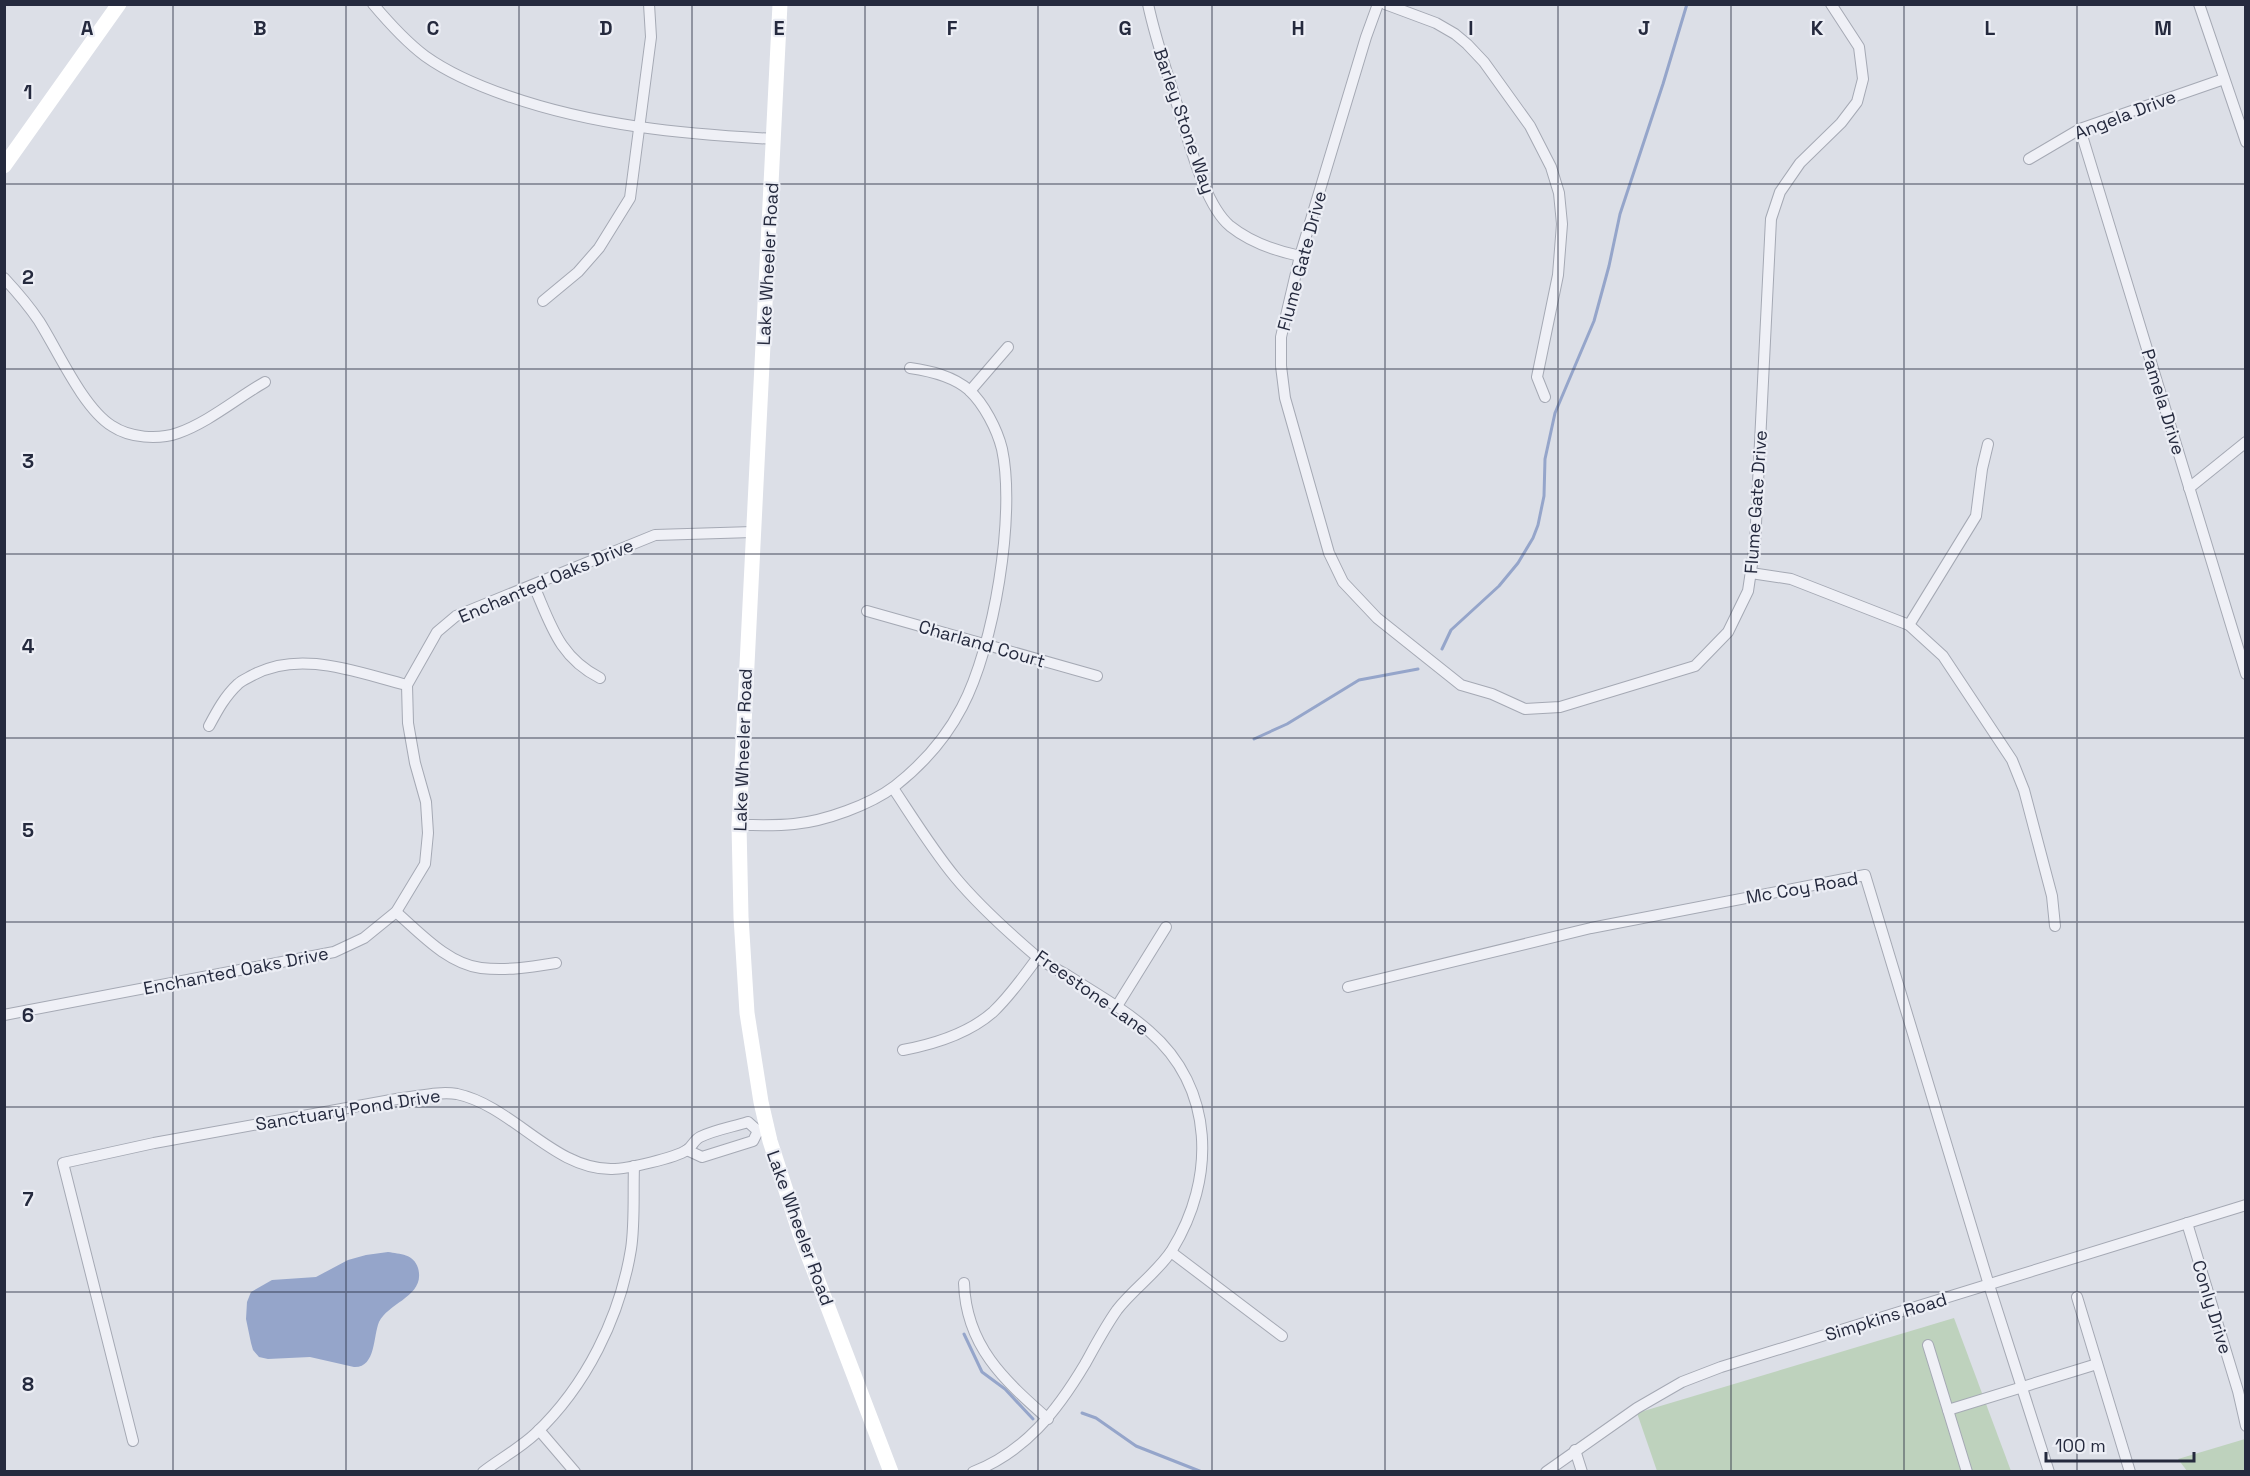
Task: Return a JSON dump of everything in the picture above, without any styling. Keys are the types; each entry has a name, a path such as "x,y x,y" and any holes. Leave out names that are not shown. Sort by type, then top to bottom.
{"street":[{"path":"4,166 118,4"},
{"path":"373,4 393,29 425,56 477,84 527,102 565,113 639,128 774,139"},
{"path":"543,301 578,272 592,256 630,198 651,37 649,4"},
{"name":"Lake Wheeler Road","path":"780,4 739,825 741,917 747,1013 763,1130 800,1234 891,1472"},
{"name":"Barley Stone Way","path":"1148,4 1154,33 1191,147 1212,202 1229,225 1271,249 1300,256"},
{"name":"Flume Gate Drive","path":"1378,4 1300,256 1281,338 1281,366 1285,398 1329,553 1343,582 1377,618 1461,685 1492,694 1525,709 1560,708 1695,666 1728,632 1749,591 1756,533 1771,219 1780,192 1800,163 1841,123 1857,102 1863,79 1859,47 1831,4"},
{"path":"1385,4 1436,23 1467,44 1484,62 1530,126 1551,167 1559,193 1562,224 1558,275 1537,377 1545,397"},
{"path":"2199,4 2246,142"},
{"name":"Angela Drive","path":"2029,159 2080,129 2224,79"},
{"name":"Pamela Drive","path":"2080,129 2246,674"},
{"path":"4,278 25,301 87,400 101,417 121,431 155,437 178,433 208,418 265,382"},
{"path":"970,391 1008,347"},
{"path":"739,825 794,824 824,818 856,807 893,788 920,765 953,723 963,704 986,645 997,591 1004,538 1005,469 1001,448 994,426 970,391 956,381 932,371 910,368"},
{"path":"2189,488 2246,442"},
{"path":"1909,625 1976,516 1982,469 1988,444"},
{"name":"Enchanted Oaks Drive","path":"4,1016 334,952 364,938 396,912 425,864 428,833 426,802 415,763 408,723 407,684 437,632 456,616 655,535 753,532"},
{"path":"1751,573 1791,579 1909,625 1943,656 2012,760 2024,789 2052,896 2055,926"},
{"path":"534,586 556,638 583,669 600,678"},
{"name":"Charland Court","path":"867,611 1096,676"},
{"path":"209,726 222,702 239,682 263,670 292,662 321,664 407,684"},
{"name":"Freestone Lane","path":"893,788 927,840 955,877 1038,957 1117,1006 1166,1046 1190,1085 1197,1109 1203,1154 1202,1175 1193,1209 1171,1252 1118,1310 1067,1393 1048,1419 1030,1438 1004,1458 973,1472"},
{"name":"Mc Coy Road","path":"1348,987 1590,928 1865,875 1989,1285"},
{"path":"396,912 428,941 452,957 479,968 515,969 556,963"},
{"path":"1117,1006 1166,927"},
{"path":"903,1050 946,1039 968,1029 992,1013 1038,957"},
{"name":"Sanctuary Pond Drive","path":"133,1441 63,1163 154,1143 391,1100 444,1093 457,1095 487,1107 564,1156 592,1167 611,1169 634,1166 687,1150 698,1138 748,1122 763,1130 753,1141 702,1157 687,1150"},
{"path":"483,1472 539,1430 560,1407 598,1352 621,1293 632,1247 634,1166"},
{"name":"Simpkins Road","path":"1546,1472 1654,1397 1682,1382 1721,1367 2246,1204"},
{"name":"Conly Drive","path":"2187,1223 2238,1391 2246,1426"},
{"path":"1171,1252 1282,1336"},
{"path":"964,1283 965,1302 973,1329 984,1353 1007,1382 1048,1419"},
{"path":"1989,1285 2049,1472"},
{"path":"2077,1297 2130,1472"},
{"path":"1928,1345 1968,1472"},
{"path":"1948,1410 2097,1364"},
{"path":"539,1430 575,1472"},
{"path":"1575,1450 1582,1472"}],"green space":[{"path":"1954,1318 2011,1471 1657,1471 1637,1413"},
{"path":"2245,1439 2245,1471 2187,1471 2178,1459"}],"water":[{"path":"388,1252 410,1257 416,1263 419,1278 412,1292 390,1309 379,1322 370,1357 361,1366 354,1367 310,1357 268,1359 259,1357 253,1350 246,1319 247,1302 251,1292 272,1280 316,1277 348,1260"}],"waterway":[{"path":"1442,649 1451,630 1499,586 1518,563 1538,525 1544,496 1545,459 1555,413 1594,321 1620,214 1687,4"},
{"path":"1254,739 1287,724 1359,680 1418,669"},
{"path":"964,1334 982,1372 1005,1389 1033,1419"},
{"path":"1082,1413 1096,1418 1136,1446 1202,1472"}]}
